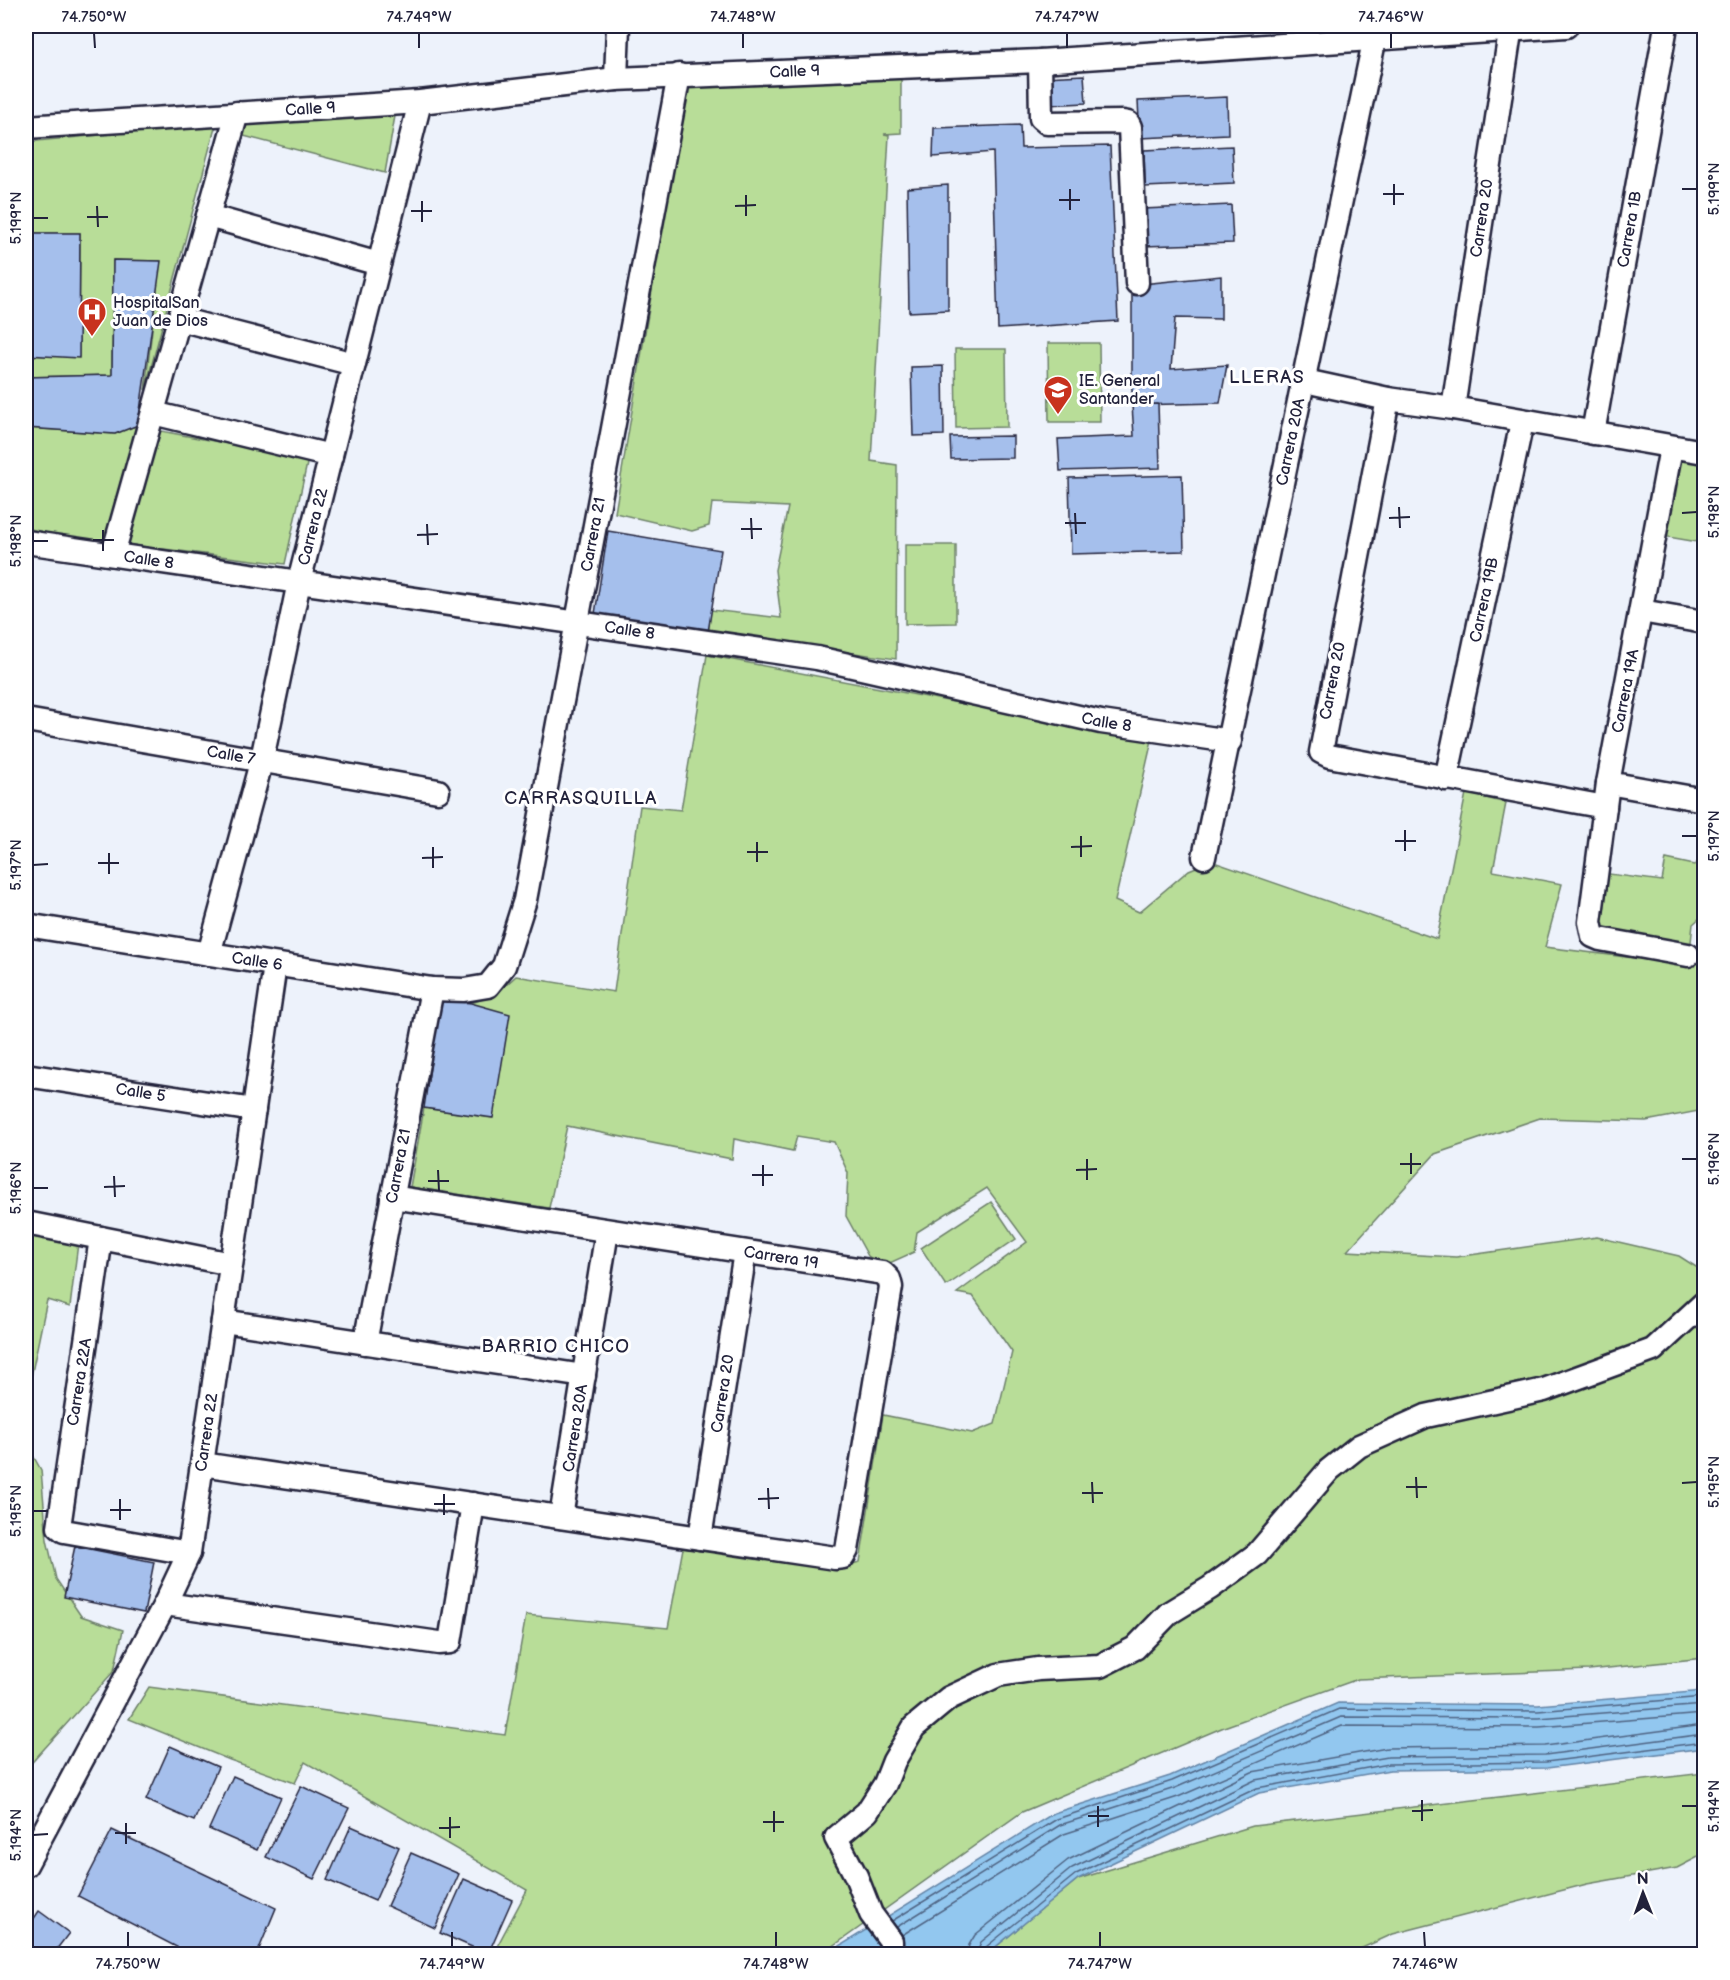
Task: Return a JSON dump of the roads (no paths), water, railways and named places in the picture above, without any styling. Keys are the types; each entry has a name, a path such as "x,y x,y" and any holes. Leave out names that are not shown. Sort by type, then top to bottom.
{"street":[{"path":"616,79 618,26"},
{"name":"Calle 9","path":"26,127 420,102 616,79 1040,61 1511,27 1566,26"},
{"name":"Carrera 1B","path":"1593,433 1665,26"},
{"name":"Carrera 20","path":"1453,408 1511,27"},
{"name":"Carrera 20A","path":"1204,857 1375,37"},
{"path":"1040,61 1041,118 1047,123 1123,122 1128,123 1131,127 1137,283"},
{"name":"Carrera 21","path":"488,986 504,966 525,900 679,75"},
{"name":"Carrera 22","path":"209,954 262,759 299,582 420,102"},
{"path":"113,554 237,112"},
{"path":"208,216 380,264"},
{"path":"179,320 354,364"},
{"path":"1305,381 1388,399 1453,408 1522,422 1704,452"},
{"name":"Carrera 20","path":"1388,399 1321,752 1329,756 1446,779"},
{"path":"153,413 331,456"},
{"name":"Carrera 19B","path":"1446,779 1522,422"},
{"name":"Carrera 19A","path":"1671,448 1608,783 1590,922 1593,936 1688,955"},
{"name":"Calle 8","path":"26,542 817,658 1101,722 1230,741"},
{"path":"1641,611 1704,622"},
{"name":"Calle 7","path":"26,720 438,791"},
{"path":"1446,779 1605,807"},
{"path":"1608,783 1704,800"},
{"name":"Calle 6","path":"26,925 432,989 464,990 488,986"},
{"name":"Carrera 22","path":"26,1865 165,1604 189,1553 275,964"},
{"name":"Carrera 21","path":"365,1343 432,989"},
{"name":"Calle 5","path":"26,1075 254,1110"},
{"name":"Carrera 19","path":"392,1197 883,1273 889,1279 889,1299 847,1550 843,1557 835,1558 700,1538"},
{"path":"26,1223 231,1264"},
{"name":"Carrera 20A","path":"561,1517 607,1231"},
{"name":"Carrera 22A","path":"102,1238 59,1527 64,1532 189,1553"},
{"name":"Carrera 20","path":"700,1538 745,1252"},
{"path":"891,1954 891,1941 871,1914 856,1876 836,1838 867,1812 885,1784 894,1761 914,1727 949,1698 998,1675 1038,1669 1100,1666 1135,1648 1169,1613 1210,1588 1257,1554 1329,1470 1359,1446 1426,1416 1544,1390 1653,1350 1704,1303"},
{"path":"223,1321 584,1376"},
{"path":"202,1464 700,1538"},
{"path":"165,1604 439,1643 450,1642 473,1504"}],"water":[{"path":"1704,1691 1704,1748 1547,1768 1390,1770 1259,1793 1078,1879 987,1954 827,1954 1054,1813 1170,1776 1338,1703 1538,1705"}],"place":[{"name":"HospitalSan Juan de Dios","path":"92,338"},
{"name":"IE. General Santander","path":"1058,416"}],"district":[{"name":"LLERAS","path":"1267,377"},
{"name":"CARRASQUILLA","path":"581,798"},
{"name":"BARRIO CHICO","path":"556,1346"}]}
